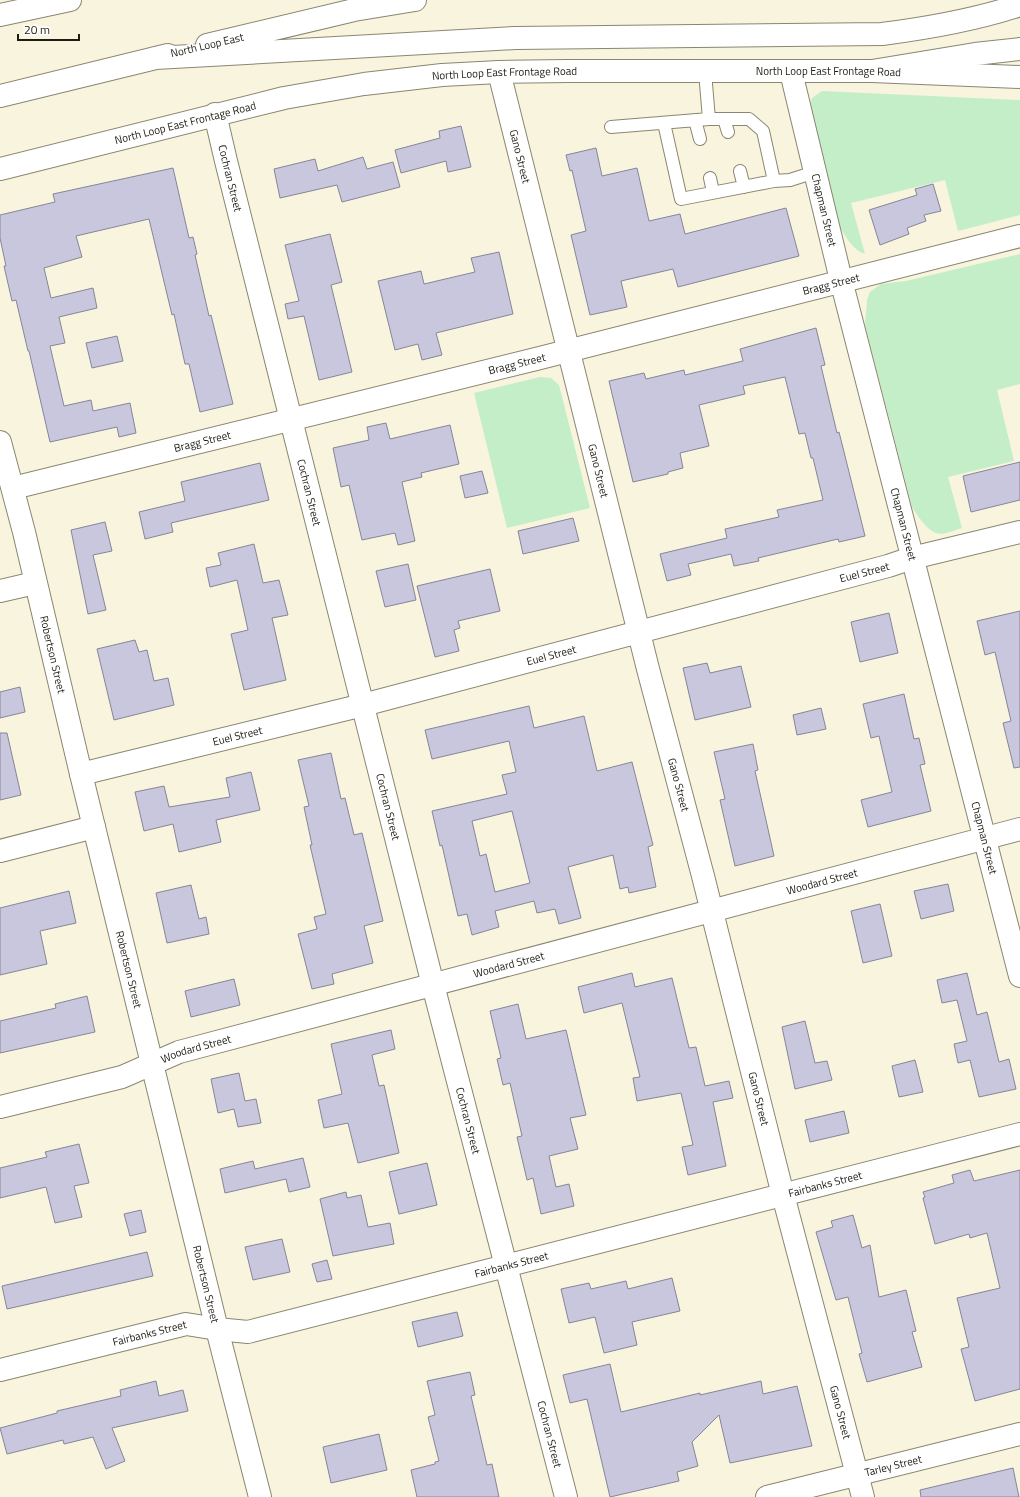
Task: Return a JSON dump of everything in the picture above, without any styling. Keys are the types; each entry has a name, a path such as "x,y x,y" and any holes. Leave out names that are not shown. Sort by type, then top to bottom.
{"main road":[{"path":"0,7 19,0"},
{"path":"0,15 70,0"},
{"name":"North Loop East","path":"0,96 354,10 415,0"},
{"path":"155,58 515,38 882,34 929,28 990,15 1020,5"},
{"path":"872,71 975,54 1020,49"},
{"name":"North Loop East Frontage Road","path":"0,169 284,98 364,84 442,75 499,72 872,71 1020,77"},
{"name":"Gano Street","path":"499,72 639,632 862,1497"},
{"name":"Chapman Street","path":"791,72 841,280 912,558 986,838 1020,976"},
{"name":"Cochran Street","path":"216,114 433,985 505,1267 566,1497"},
{"name":"Bragg Street","path":"13,488 1020,236"},
{"name":"Robertson Street","path":"0,442 13,488 94,828 217,1329 260,1497"},
{"name":"Euel Street","path":"81,774 364,705 888,566 912,558 1020,532"},
{"path":"0,591 35,583"},
{"path":"0,851 94,828"},
{"name":"Woodard Street","path":"0,1108 122,1077 179,1052 712,912 1020,829"},
{"name":"Fairbanks Street","path":"0,1370 186,1324 248,1332 1020,1134"},
{"name":"Tarley Street","path":"767,1497 857,1476 1020,1434"}],"lane":[{"path":"705,72 709,119"},
{"path":"611,127 709,119 749,119 762,131 774,181"},
{"path":"724,119 728,132"},
{"path":"695,120 700,139"},
{"path":"664,123 681,199 774,181 790,180 815,172"},
{"path":"740,171 744,187"},
{"path":"710,178 714,192"}],"green space":[{"path":"822,91 1020,100 1020,215 958,231 945,180 851,203 865,254 860,252 848,240 837,221 809,107 812,98"},
{"path":"1020,254 1020,384 997,390 1014,461 948,477 962,528 942,534 934,532 925,525 912,507 865,325 867,300 870,292 881,284 906,281"},
{"path":"540,377 551,378 559,385 590,508 507,528 474,393"}],"building":[{"path":"461,126 471,167 448,172 446,161 401,173 395,150 440,138 439,131"},
{"path":"596,148 602,176 637,168 649,221 680,214 685,234 786,208 799,256 678,287 673,269 621,281 627,307 590,315 571,235 586,231 572,170 570,171 566,155"},
{"path":"363,157 367,169 393,162 400,187 342,202 337,185 280,198 274,169 315,159 318,171"},
{"path":"173,168 189,238 193,237 197,254 195,255 209,316 211,315 233,404 200,412 189,364 185,364 174,314 172,315 149,219 76,236 82,257 44,268 51,298 93,288 97,308 59,317 65,343 50,346 64,406 91,400 93,411 130,403 136,433 119,437 117,427 50,442 16,300 12,301 4,266 6,266 0,238 0,215 55,202 53,194"},
{"path":"933,184 941,211 924,215 926,221 907,228 909,234 880,245 869,210 917,195 915,189"},
{"path":"330,234 342,282 331,285 352,372 319,380 304,316 288,319 285,304 299,301 285,245"},
{"path":"499,252 513,314 436,333 442,355 422,360 418,344 395,350 378,281 421,271 424,284 475,272 471,258"},
{"path":"816,328 825,365 821,366 837,433 839,432 865,536 839,542 838,539 758,558 759,561 734,566 731,554 688,564 691,575 667,581 660,554 727,538 725,529 779,517 777,510 823,500 813,458 811,458 805,433 799,434 785,377 743,386 745,394 699,405 709,446 680,453 683,468 668,472 668,474 633,482 609,381 644,373 646,379 684,370 685,375 743,361 740,349"},
{"path":"117,336 123,361 92,368 86,343"},
{"path":"386,423 390,439 450,425 459,464 421,473 422,477 402,482 415,541 398,545 395,533 362,540 349,485 341,487 333,448 369,440 367,427"},
{"path":"1020,462 1020,500 971,512 963,476"},
{"path":"260,463 269,500 171,523 173,532 145,539 139,512 185,501 181,482"},
{"path":"482,471 488,493 465,498 460,476"},
{"path":"573,518 579,541 523,554 518,531"},
{"path":"105,522 112,551 93,555 106,610 88,614 71,530"},
{"path":"254,544 263,583 279,580 288,615 272,618 286,680 244,690 231,634 248,630 237,580 210,587 206,568 221,565 218,553"},
{"path":"408,564 416,600 385,607 376,571"},
{"path":"490,569 500,611 458,621 460,628 454,630 459,651 435,657 417,586"},
{"path":"1020,611 1020,767 1014,768 1003,723 1011,721 995,652 985,655 977,621"},
{"path":"889,613 898,653 860,662 851,622"},
{"path":"135,640 139,652 147,650 154,681 168,678 174,705 114,720 97,649"},
{"path":"707,663 710,673 741,666 751,707 695,720 683,668"},
{"path":"20,687 25,712 0,718 0,692"},
{"path":"904,694 914,739 919,738 925,764 920,765 931,811 868,827 861,800 892,792 879,736 871,738 863,704"},
{"path":"529,706 534,728 584,716 597,771 632,762 653,845 648,847 656,887 629,893 628,887 620,889 613,855 568,867 581,918 559,924 555,909 537,913 534,901 495,911 499,927 472,935 467,914 458,916 442,845 440,846 432,811 507,794 502,775 516,772 509,741 432,759 425,730","holes":["512,811 530,883 495,892 486,854 480,856 472,821"]},
{"path":"821,708 826,729 797,735 793,715"},
{"path":"0,733 7,733 21,795 0,800"},
{"path":"753,744 758,770 755,771 774,856 735,866 720,800 725,799 714,752"},
{"path":"331,753 341,799 345,798 354,835 362,833 383,921 364,926 373,963 332,974 334,984 312,989 298,934 317,929 314,917 326,914 310,845 312,845 304,807 309,806 298,760"},
{"path":"251,772 260,810 216,820 221,842 179,852 173,824 144,831 135,792 164,786 169,807 230,797 226,778"},
{"path":"948,884 954,911 921,919 914,891"},
{"path":"191,885 199,919 206,917 209,934 167,943 156,893"},
{"path":"69,891 76,923 40,931 47,964 0,975 0,908"},
{"path":"880,904 892,956 863,963 851,911"},
{"path":"632,973 635,987 672,978 689,1048 696,1047 705,1086 729,1081 733,1098 713,1102 726,1166 688,1175 682,1147 693,1145 681,1093 637,1101 633,1078 640,1077 622,1003 584,1013 578,987"},
{"path":"967,973 977,1015 987,1012 999,1062 1009,1059 1016,1089 979,1097 970,1060 958,1063 954,1044 967,1041 957,1000 942,1003 937,980"},
{"path":"234,979 240,1005 191,1017 185,991"},
{"path":"87,996 95,1032 0,1053 0,1021 56,1008 55,1004"},
{"path":"518,1004 526,1039 566,1030 586,1115 570,1118 578,1149 549,1156 556,1187 569,1184 574,1206 541,1214 533,1178 527,1180 517,1137 522,1136 510,1083 503,1085 497,1059 501,1058 490,1011"},
{"path":"805,1021 815,1063 827,1061 832,1080 795,1089 782,1027"},
{"path":"391,1030 395,1049 372,1055 379,1086 384,1085 399,1153 358,1163 348,1123 324,1128 318,1100 342,1094 331,1044"},
{"path":"915,1060 923,1092 899,1097 892,1066"},
{"path":"239,1073 245,1101 256,1099 261,1123 238,1127 234,1109 218,1113 211,1079"},
{"path":"844,1111 849,1133 810,1142 805,1120"},
{"path":"79,1144 89,1183 74,1186 82,1217 55,1223 46,1187 0,1198 0,1168 47,1157 45,1152"},
{"path":"303,1158 310,1187 289,1192 286,1179 225,1193 220,1169 253,1161 255,1169"},
{"path":"427,1163 437,1205 399,1214 389,1172"},
{"path":"970,1170 974,1181 1020,1170 1020,1389 975,1401 961,1349 969,1347 957,1298 1000,1288 987,1233 970,1238 969,1234 935,1244 923,1198 925,1197 923,1192 954,1183 952,1175"},
{"path":"346,1192 347,1198 361,1195 368,1227 390,1223 394,1244 333,1256 320,1199"},
{"path":"141,1210 146,1232 130,1236 124,1214"},
{"path":"853,1215 862,1248 870,1245 879,1297 906,1290 916,1331 912,1332 922,1367 867,1382 859,1354 862,1353 848,1297 836,1300 816,1232 833,1227 831,1221"},
{"path":"282,1239 290,1272 253,1280 245,1247"},
{"path":"147,1252 153,1276 7,1309 2,1286"},
{"path":"327,1260 332,1279 317,1282 312,1264"},
{"path":"672,1278 680,1311 632,1322 637,1345 604,1353 595,1317 569,1323 561,1289 589,1283 591,1289 626,1281 628,1289"},
{"path":"457,1312 463,1336 418,1347 412,1322"},
{"path":"610,1364 621,1412 700,1393 700,1395 761,1381 763,1394 797,1386 812,1446 730,1463 719,1415 692,1442 698,1466 677,1472 679,1481 610,1497 587,1399 570,1403 563,1375"},
{"path":"470,1372 475,1395 471,1396 487,1465 492,1464 499,1497 417,1497 411,1470 435,1464 435,1462 439,1461 428,1417 435,1415 427,1381"},
{"path":"156,1381 159,1396 183,1390 188,1411 112,1428 125,1461 106,1469 93,1437 64,1444 63,1440 7,1454 0,1428 57,1413 57,1411 121,1396 120,1390"},
{"path":"379,1434 387,1470 331,1483 323,1447"},
{"path":"1013,1468 1019,1497 921,1497 920,1490"}]}
